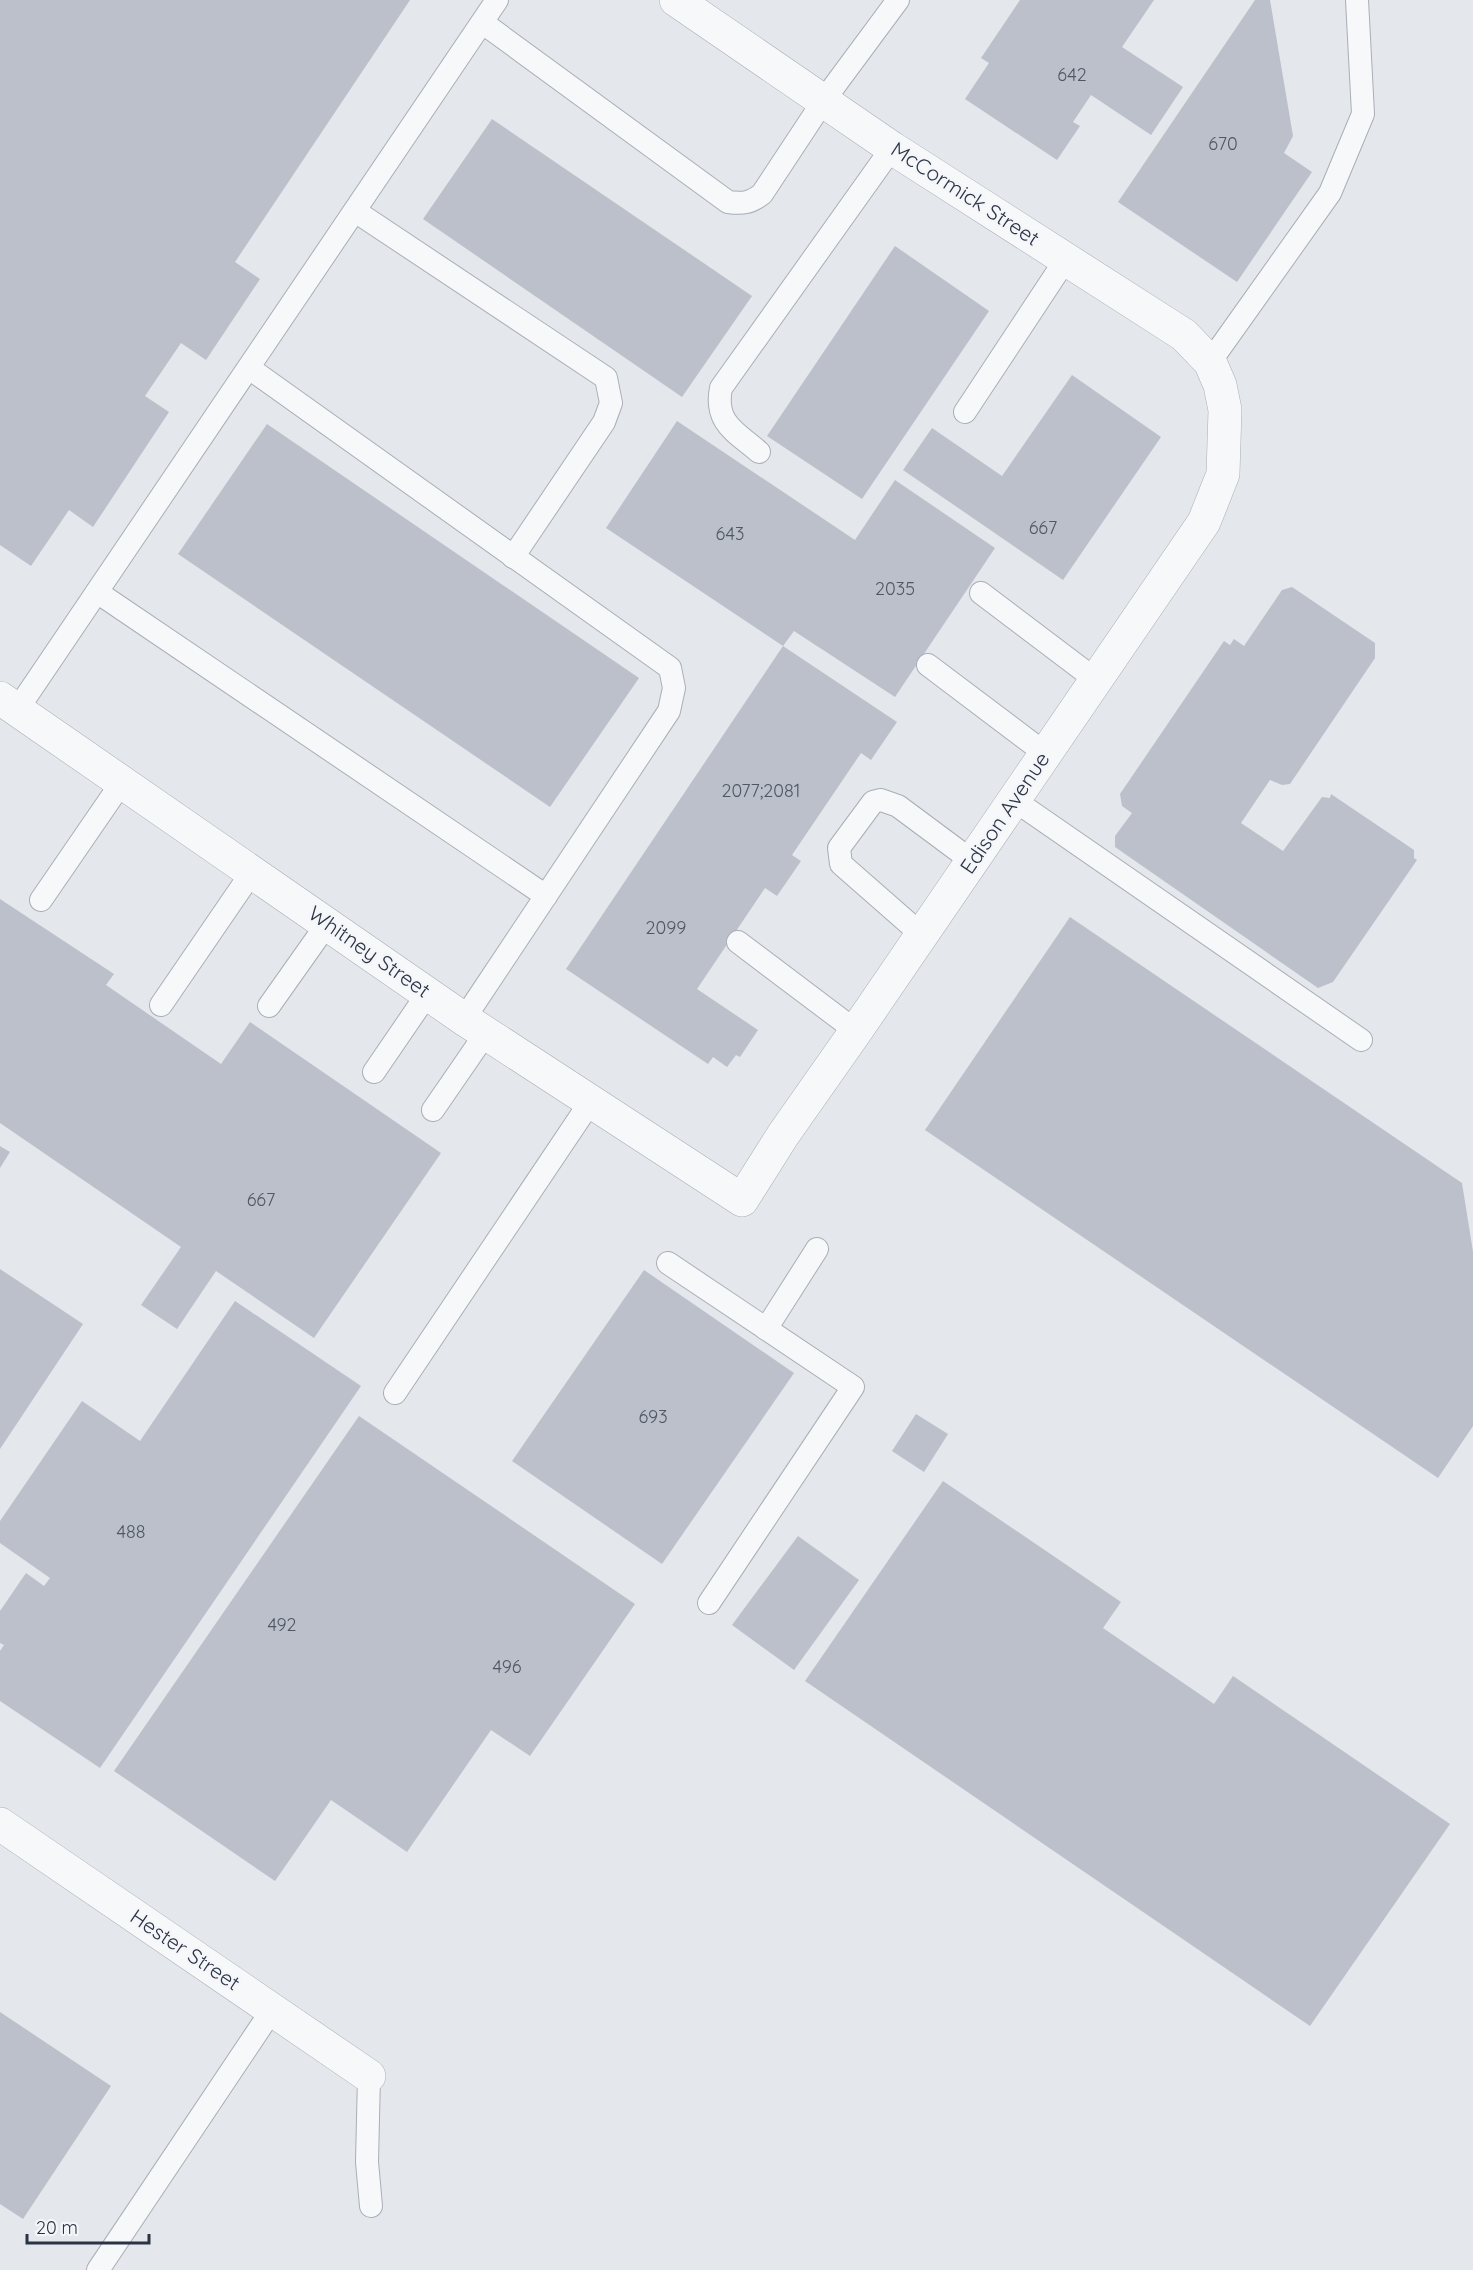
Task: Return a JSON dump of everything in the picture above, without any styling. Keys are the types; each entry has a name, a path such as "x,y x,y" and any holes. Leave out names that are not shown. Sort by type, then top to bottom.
{"street":[{"name":"McCormick Street","path":"676,0 892,148 1184,335 1210,362 1220,385 1225,410"},
{"name":"Edison Avenue","path":"742,1200 783,1135 1204,522 1223,474 1225,410"},
{"name":"Whitney Street","path":"8,704 475,1026 742,1200"},
{"name":"Hester Street","path":"0,1824 369,2076"}],"lane":[{"path":"8,704 97,592 497,0"},
{"path":"483,23 728,202 740,204 750,202 762,194 824,100 898,0"},
{"path":"1210,362 1330,193 1363,114 1356,0"},
{"path":"759,452 726,424 720,413 718,401 721,388 892,148"},
{"path":"356,211 606,378 610,403 604,422 513,556"},
{"path":"965,412 1066,259"},
{"path":"249,368 670,668 674,688 669,711 546,896 475,1026 433,1110"},
{"path":"97,592 546,896"},
{"path":"981,593 1096,680"},
{"path":"928,665 1046,754"},
{"path":"41,900 122,782"},
{"path":"922,935 841,864 839,848 873,802 881,800 898,806 972,861"},
{"path":"1014,800 1361,1041"},
{"path":"161,1005 252,872"},
{"path":"269,1006 327,924"},
{"path":"738,942 856,1031"},
{"path":"374,1072 428,993"},
{"path":"395,1393 591,1101"},
{"path":"766,1329 817,1249"},
{"path":"668,1263 853,1387 709,1603"},
{"path":"98,2270 272,2010"},
{"path":"369,2076 367,2162 371,2206"}],"building":[{"path":"0,0 410,0 235,262 260,279 206,360 181,343 145,396 169,412 93,527 69,510 31,566 0,545"},
{"path":"1020,0 1154,0 1122,47 1183,87 1151,135 1091,95 1073,122 1080,126 1057,160 965,99 989,63 981,58"},
{"path":"1255,0 1270,0 1293,136 1284,153 1312,172 1237,282 1118,202"},
{"path":"492,119 752,296 682,397 423,219"},
{"path":"895,246 989,311 862,499 767,436"},
{"path":"1072,375 1161,437 1063,580 903,470 932,428 1002,476"},
{"path":"677,421 855,540 895,480 995,548 895,697 794,631 783,646 606,528"},
{"path":"267,424 639,678 550,807 178,554"},
{"path":"1292,587 1375,643 1375,658 1290,784 1282,785 1270,780 1241,823 1283,851 1322,797 1330,798 1331,794 1414,850 1414,858 1417,860 1333,982 1318,988 1115,847 1115,836 1132,813 1122,806 1120,794 1224,641 1230,645 1234,639 1244,646 1282,590"},
{"path":"783,646 897,722 871,760 861,753 792,855 801,861 777,896 765,888 697,989 758,1030 740,1057 736,1055 727,1067 713,1057 708,1064 566,969"},
{"path":"0,899 114,974 106,985 221,1064 250,1022 441,1153 314,1338 216,1271 177,1329 141,1305 181,1247 0,1123"},
{"path":"1070,917 1462,1183 1473,1252 1473,1426 1438,1478 925,1130"},
{"path":"0,1146 10,1152 0,1168"},
{"path":"0,1269 83,1324 0,1449"},
{"path":"644,1270 794,1373 662,1564 512,1461"},
{"path":"235,1301 361,1386 100,1768 0,1701 0,1651 4,1645 0,1643 0,1611 26,1573 44,1586 50,1578 0,1543 0,1521 82,1401 140,1441"},
{"path":"916,1414 948,1434 924,1472 892,1451"},
{"path":"359,1416 635,1604 530,1756 491,1730 407,1852 331,1800 275,1881 114,1771"},
{"path":"943,1481 1121,1602 1103,1628 1214,1704 1233,1676 1450,1824 1310,2026 805,1681"},
{"path":"798,1536 859,1580 794,1670 732,1625"},
{"path":"0,2012 111,2086 23,2219 0,2204"}]}
